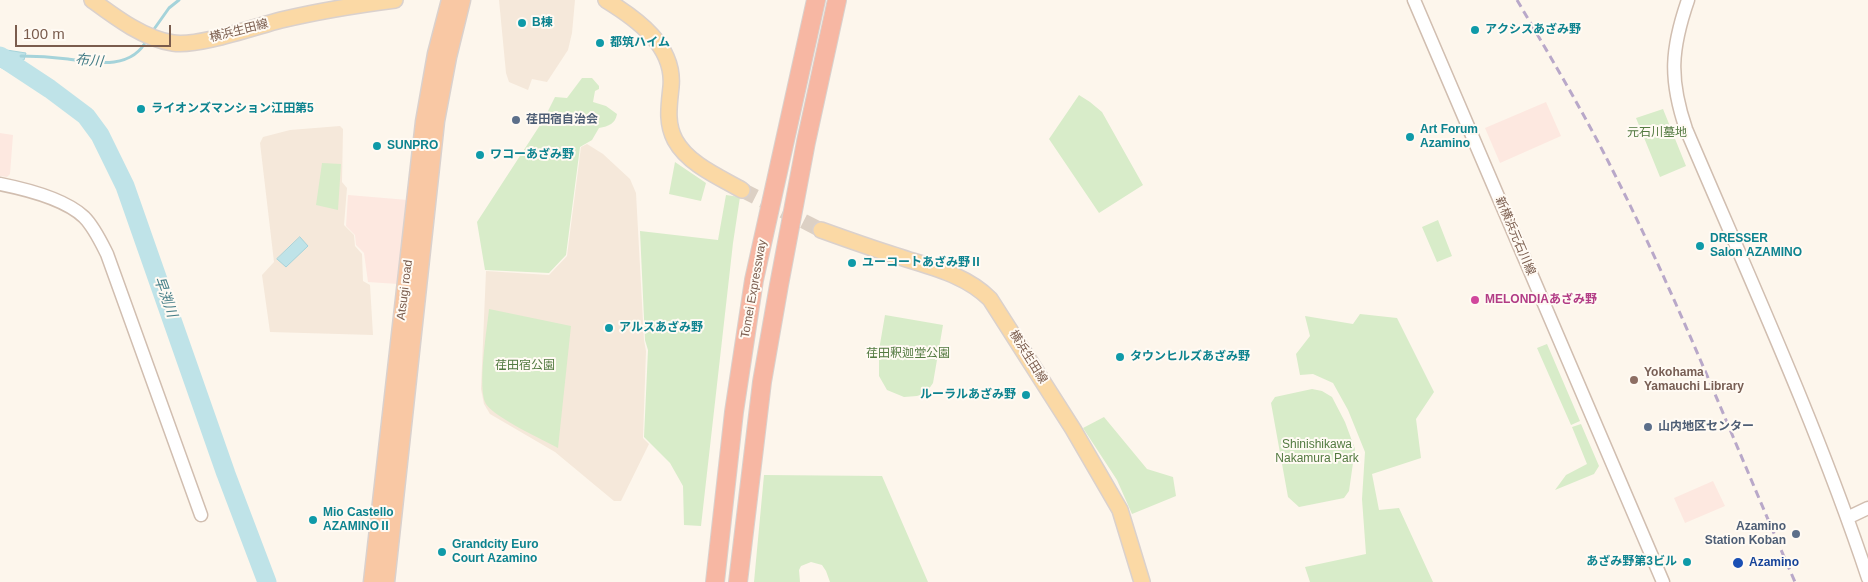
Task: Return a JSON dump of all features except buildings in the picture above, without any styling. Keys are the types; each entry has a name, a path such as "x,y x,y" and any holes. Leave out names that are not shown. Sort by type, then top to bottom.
{"highway":[{"name":"Atsugi road","path":"372,582 424,122 436,54 450,0"},
{"name":"Atsugi road","path":"386,582 436,121 448,57 462,0"},
{"name":"Tomei Expressway","path":"738,582 762,382 806,142 836,4"},
{"name":"Tomei Expressway","path":"716,582 734,412 754,280 814,6"}],"main road":[{"name":"横浜生田線","path":"92,0 138,30 174,44 188,43 280,20 350,6 395,0"},
{"path":"606,0 652,35 662,48 670,72 669,126 682,149 697,163 742,190"},
{"name":"横浜生田線","path":"821,230 954,275 973,285 990,299 1073,429 1114,498 1126,526 1142,582"}],"street":[{"name":"新横浜元石川線","path":"1414,0 1663,582"},
{"path":"1688,0 1680,23 1674,56 1675,90 1678,107 1815,432 1840,496 1868,578"},
{"path":"0,184 63,204 85,218 99,238 107,254 201,515"},
{"path":"1847,518 1868,508"}],"shaded area":[{"path":"499,0 575,0 572,33 568,50 547,82 532,79 528,90 509,82 506,73"},
{"path":"1546,102 1561,136 1500,163 1485,128"},
{"path":"340,126 343,129 342,182 347,188 344,225 354,235 355,246 362,254 363,281 370,285 373,335 270,332 262,275 274,262 260,143 263,137 290,130"},
{"path":"0,133 13,135 10,174 7,177 0,176"},
{"name":"アルスあざみ野","path":"587,144 603,154 630,179 636,193 646,351 643,438 649,444 621,501 614,501 555,452 490,414 484,404 481,389 486,271 549,275 567,256 581,147"},
{"path":"348,195 408,200 398,284 368,282 364,253 356,245 355,235 346,226"},
{"path":"1713,481 1725,506 1685,523 1674,498"}],"green space":[{"path":"582,78 592,78 599,86 599,89 595,91 593,102 606,106 617,114 613,122 599,128 592,140 580,147 566,255 549,273 485,270 477,222 544,119 555,97 567,98"},
{"path":"1079,95 1102,112 1143,185 1099,213 1049,139"},
{"name":"元石川墓地","path":"1663,109 1686,166 1660,177 1636,118"},
{"path":"675,162 706,183 701,201 669,194"},
{"path":"322,163 341,164 338,210 316,205"},
{"path":"726,195 740,197 733,243 701,526 684,525 683,486 670,463 644,437 648,350 645,340 640,231 718,240"},
{"path":"1438,220 1452,256 1437,262 1422,227"},
{"name":"荏田宿公園","path":"489,309 571,326 558,448 508,422 486,404 483,396 482,373"},
{"path":"1360,314 1397,318 1434,392 1416,419 1421,458 1372,474 1379,510 1399,508 1433,582 1310,582 1305,567 1366,554 1362,499 1365,452 1348,410 1333,383 1313,374 1300,375 1296,354 1310,336 1305,316 1353,324"},
{"name":"荏田釈迦堂公園","path":"885,315 943,325 933,383 926,393 904,397 887,390 879,376 879,350"},
{"path":"1547,344 1580,421 1571,425 1537,348"},
{"name":"Shinishikawa Nakamura Park","path":"1312,389 1322,391 1332,397 1345,422 1355,449 1349,491 1344,498 1299,507 1288,497 1271,403 1275,397"},
{"path":"1104,417 1147,469 1173,477 1176,496 1132,514 1117,480 1083,428"},
{"path":"1581,424 1599,466 1594,474 1555,490 1566,475 1587,464 1572,427"},
{"path":"764,475 882,476 928,582 830,582 822,565 811,562 801,566 799,570 800,582 754,582"}],"water":[{"path":"0,49 26,53 24,60 12,59 21,64 13,74 0,67"},
{"path":"300,237 308,246 286,267 277,259"}],"waterway":[{"name":"布川","path":"152,32 169,8 179,0"},
{"name":"布川","path":"21,56 50,57 101,63 112,62 133,56 141,49 147,39"},
{"name":"早渕川","path":"0,56 50,89 86,116 100,135 125,186 226,474 267,582"}],"tunnel":[{"path":"742,190 821,230"}],"railway":[{"path":"1517,0 1613,171 1662,272 1795,582"}],"place":[{"name":"B棟","path":"522,23"},
{"name":"アクシスあざみ野","path":"1475,30"},
{"name":"都筑ハイム","path":"600,43"},
{"name":"ライオンズマンション江田第5","path":"141,109"},
{"name":"荏田宿自治会","path":"516,120"},
{"name":"Art Forum Azamino","path":"1410,137"},
{"name":"SUNPRO","path":"377,146"},
{"name":"ワコーあざみ野","path":"480,155"},
{"name":"DRESSER Salon AZAMINO","path":"1700,246"},
{"name":"ユーコートあざみ野Ⅱ","path":"852,263"},
{"name":"MELONDIAあざみ野","path":"1475,300"},
{"name":"アルスあざみ野","path":"609,328"},
{"name":"タウンヒルズあざみ野","path":"1120,357"},
{"name":"Yokohama Yamauchi Library","path":"1634,380"},
{"name":"ルーラルあざみ野","path":"1026,395"},
{"name":"山内地区センター","path":"1648,427"},
{"name":"Mio Castello AZAMINOⅡ","path":"313,520"},
{"name":"Azamino Station Koban","path":"1796,534"},
{"name":"Grandcity Euro Court Azamino","path":"442,552"},
{"name":"あざみ野第3ビル","path":"1687,562"},
{"name":"Azamino","path":"1738,563"}]}
